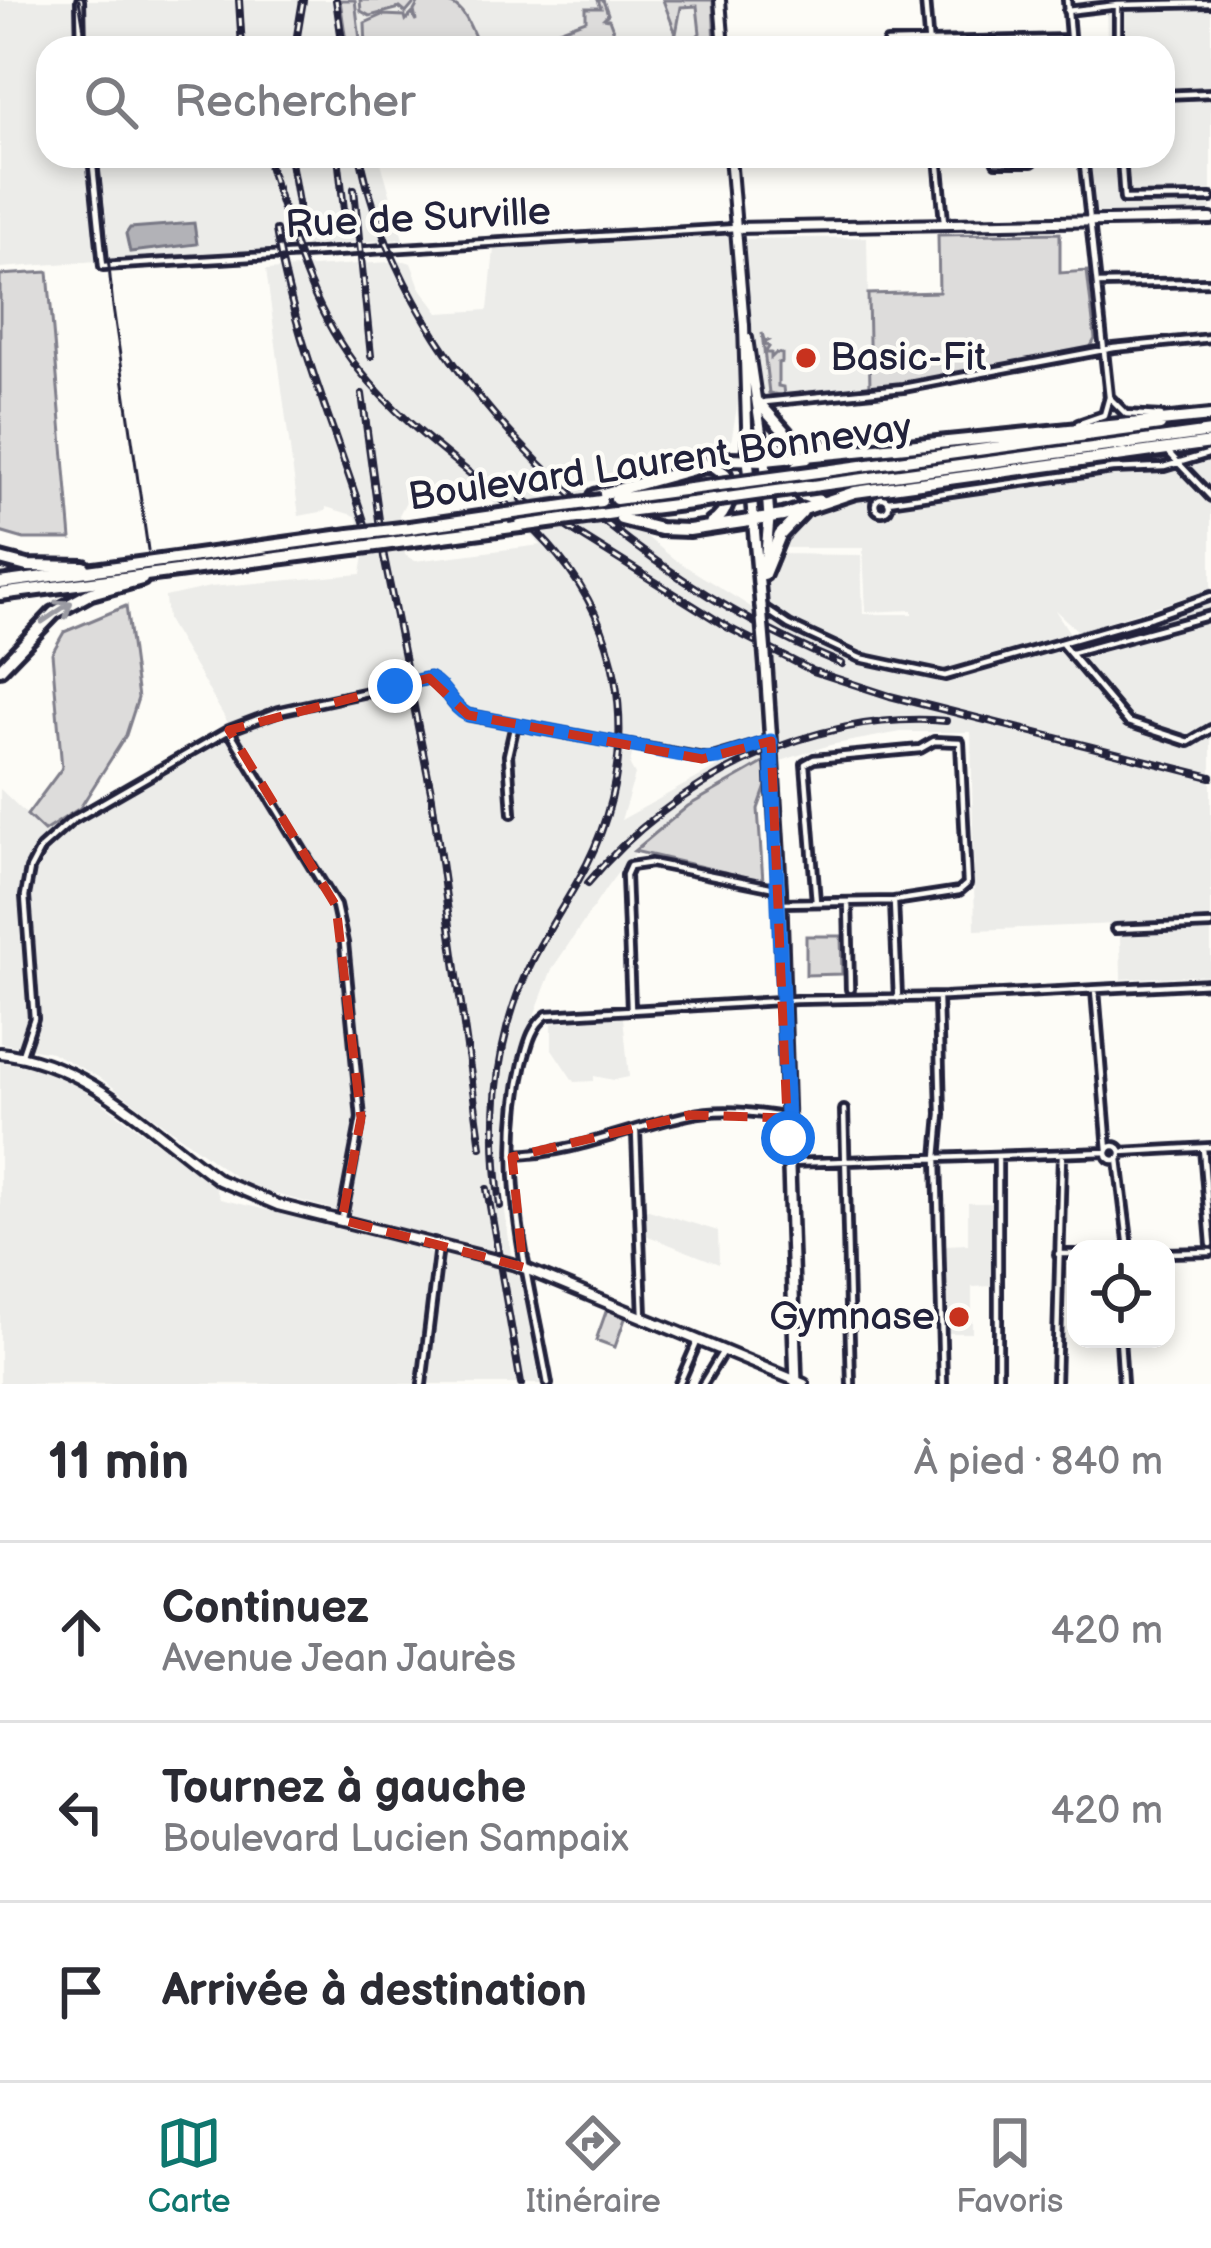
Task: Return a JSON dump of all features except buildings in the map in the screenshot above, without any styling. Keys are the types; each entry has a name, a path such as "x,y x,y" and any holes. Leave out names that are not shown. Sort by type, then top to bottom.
{"highway":[{"path":"753,404 791,439 852,449"},
{"path":"598,499 711,464 748,458 1211,417"},
{"name":"Boulevard Laurent Bonnevay","path":"412,534 504,512 598,499 690,496 1211,417"},
{"name":"Boulevard Laurent Bonnevay","path":"826,477 1211,432"},
{"path":"618,516 669,530 703,529 769,519 840,495 1211,443"},
{"path":"821,501 798,492 794,476 801,460 822,451"},
{"path":"703,529 723,516 728,506 725,474 711,464"},
{"name":"Boulevard Laurent Bonnevay","path":"117,568 618,516 690,496"},
{"path":"764,574 783,531 821,501"},
{"name":"Boulevard Laurent Bonnevay","path":"150,576 352,542"},
{"path":"0,559 27,566 117,568"},
{"path":"0,583 117,568"},
{"path":"0,594 150,576"},
{"path":"0,669 38,626 70,603 150,576"}],"main road":[{"path":"720,0 723,36"},
{"path":"731,168 743,325 765,460 769,519 761,605"},
{"path":"736,228 1211,219"},
{"path":"0,1053 22,1055 78,1075 231,1186 278,1205 519,1266 798,1383 781,903 748,458 753,404"}],"street":[{"path":"80,0 81,36"},
{"path":"925,0 928,36"},
{"path":"1066,0 1070,36"},
{"path":"1067,11 1118,4 1211,3"},
{"path":"1118,4 1118,36"},
{"path":"1175,94 1211,94"},
{"name":"Rue de Surville","path":"93,168 103,266 736,228"},
{"path":"939,168 944,226"},
{"path":"1037,432 1100,418 1107,410 1084,168"},
{"path":"1120,168 1121,194 1128,200 1211,198"},
{"path":"1096,284 1211,282"},
{"path":"753,404 903,388 1102,351 1211,338"},
{"path":"1109,397 1118,409 1133,416 1184,416"},
{"path":"1168,449 1211,497"},
{"path":"840,495 864,494 888,501 1112,469 1164,467 1211,453"},
{"path":"877,500 875,507 881,512 887,510 888,501"},
{"path":"761,605 789,625 860,658 933,675 956,675 1211,596"},
{"path":"1070,654 1211,615"},
{"path":"1062,644 1133,726 1189,742 1211,729"},
{"path":"22,1055 34,1018 25,896 30,869 41,848 71,821 229,730 279,712 429,678 443,688 458,710 515,724 709,759 771,742"},
{"path":"512,813 508,754 515,724"},
{"path":"229,730 336,906 361,1118 342,1220"},
{"path":"781,903 894,901 958,891 967,884 962,746 956,740 805,764 816,902"},
{"path":"631,1009 626,875 633,864 651,863 780,889"},
{"path":"894,901 898,999"},
{"path":"848,902 850,989"},
{"path":"1114,929 1211,925"},
{"path":"548,1384 519,1266 513,1155 518,1089 536,1025 556,1012 1211,983"},
{"path":"1095,990 1107,1151 1112,1160 1120,1155 1207,1147 1211,1248 1175,1252"},
{"path":"938,998 943,1384"},
{"path":"844,1110 851,1384"},
{"path":"513,1155 636,1132 705,1113 751,1112 788,1118"},
{"path":"636,1132 643,1316"},
{"path":"789,1163 1107,1151"},
{"path":"1056,1384 1062,1155"},
{"path":"1120,1155 1128,1240"},
{"path":"998,1156 998,1384"},
{"path":"422,1384 439,1246"},
{"path":"1058,1255 1067,1254"},
{"path":"679,1384 698,1340"},
{"path":"1121,1348 1123,1384"},
{"path":"704,1384 723,1351"}],"highlighted area":[{"path":"429,678 468,715 702,759 771,741 787,1118 690,1115 512,1157 523,1267 342,1220 361,1118 336,906 229,730"}],"shaded area":[{"path":"0,0 713,0 714,36 36,36 36,168 383,168 403,239 0,268"},
{"path":"340,0 355,0 360,36 345,36"},
{"path":"360,0 417,0 406,13 400,8 370,16 361,11"},
{"path":"420,0 454,5 474,36 366,36 365,23 383,15 405,16 406,20 412,14 416,21 414,11"},
{"path":"598,0 603,0 608,14 604,18 609,19 615,36 573,36 571,31 555,36 553,32 586,20 586,8 601,8"},
{"path":"663,0 713,0 714,36 697,36 697,6 681,7 676,34"},
{"path":"1106,0 1211,0 1211,211 1098,213 1092,207 1088,168 1175,168 1175,36 1107,36"},
{"path":"194,223 197,244 130,252 126,234 130,228"},
{"path":"1060,233 1060,273 1087,271 1095,339 1090,348 943,379 870,387 868,294 939,292 938,235"},
{"path":"723,235 748,239 867,237 870,387 738,401 730,448 721,454 678,469 580,483 674,559 767,617 767,576 774,554 861,555 863,614 912,614 912,610 866,612 863,548 780,548 797,523 817,508 877,493 1211,448 1211,589 1078,631 1055,610 1078,646 1211,603 1211,920 975,930 971,732 901,732 830,745 781,761 775,755 720,786 634,851 633,861 625,863 607,887 552,969 515,1065 504,1204 513,1268 523,1283 540,1384 426,1384 441,1260 450,1255 483,1263 488,1255 484,1250 249,1187 102,1079 51,1052 0,1043 0,789 44,831 228,723 167,620 165,597 210,587 361,574 365,549 356,516 326,507 326,511 299,516 266,270 405,261 411,263 420,287 439,313 488,310 494,249","holes":["474,485 541,545 415,561 405,555 399,515 411,492","758,660 774,666 778,743 715,768 621,820 635,775 630,766 632,753 624,751 625,738 709,754 760,736"]},
{"path":"48,272 71,539 24,539 0,532 0,275"},
{"path":"762,333 769,347 765,353 771,353 771,358 782,354 778,386 783,387 784,396 769,393"},
{"path":"126,606 138,698 126,735 80,808 44,831 27,815 62,768 52,653 64,632"},
{"path":"765,762 766,786 758,809 763,881 634,851 688,806"},
{"path":"1211,932 1211,975 1121,979 1120,936"},
{"path":"806,936 841,936 842,974 806,975"},
{"path":"623,1017 629,1077 594,1076 594,1081 574,1082 552,1049 552,1023"},
{"path":"0,1062 50,1070 72,1081 214,1184 220,1199 375,1235 430,1253 434,1260 419,1384 0,1384"},
{"path":"968,1203 993,1203 993,1286 972,1287 972,1333 947,1333 944,1245 968,1244"},
{"path":"642,1208 718,1231 719,1264 643,1234"},
{"path":"607,1309 626,1316 615,1347 596,1340"}],"tram line":[{"path":"79,0 85,36"},
{"path":"99,168 113,307 148,550"}],"railway":[{"path":"239,0 241,36"},
{"path":"297,36 303,0"},
{"path":"336,0 341,36"},
{"path":"270,168 303,268 343,347 395,409 546,542 577,580 600,625 615,678 618,756 609,807 591,855 528,969 505,1037 495,1121 500,1206"},
{"path":"292,168 300,215"},
{"path":"339,168 344,210"},
{"path":"364,168 386,241 426,321 478,395 540,464 609,526 684,580 763,627 842,664"},
{"path":"354,189 371,356"},
{"path":"276,230 304,346 368,534"},
{"path":"362,394 384,557 431,791 481,1147"},
{"path":"522,499 729,628 813,671 890,696 1211,777"},
{"path":"588,883 661,813 748,760 845,727 946,721"},
{"path":"487,1189 521,1384"}],"place":[{"name":"Basic-Fit","path":"806,358"},
{"name":"Gymnase","path":"959,1317"}],"route":[{"path":"395,686 429,678 468,715 703,759 771,741 788,1138"}]}
